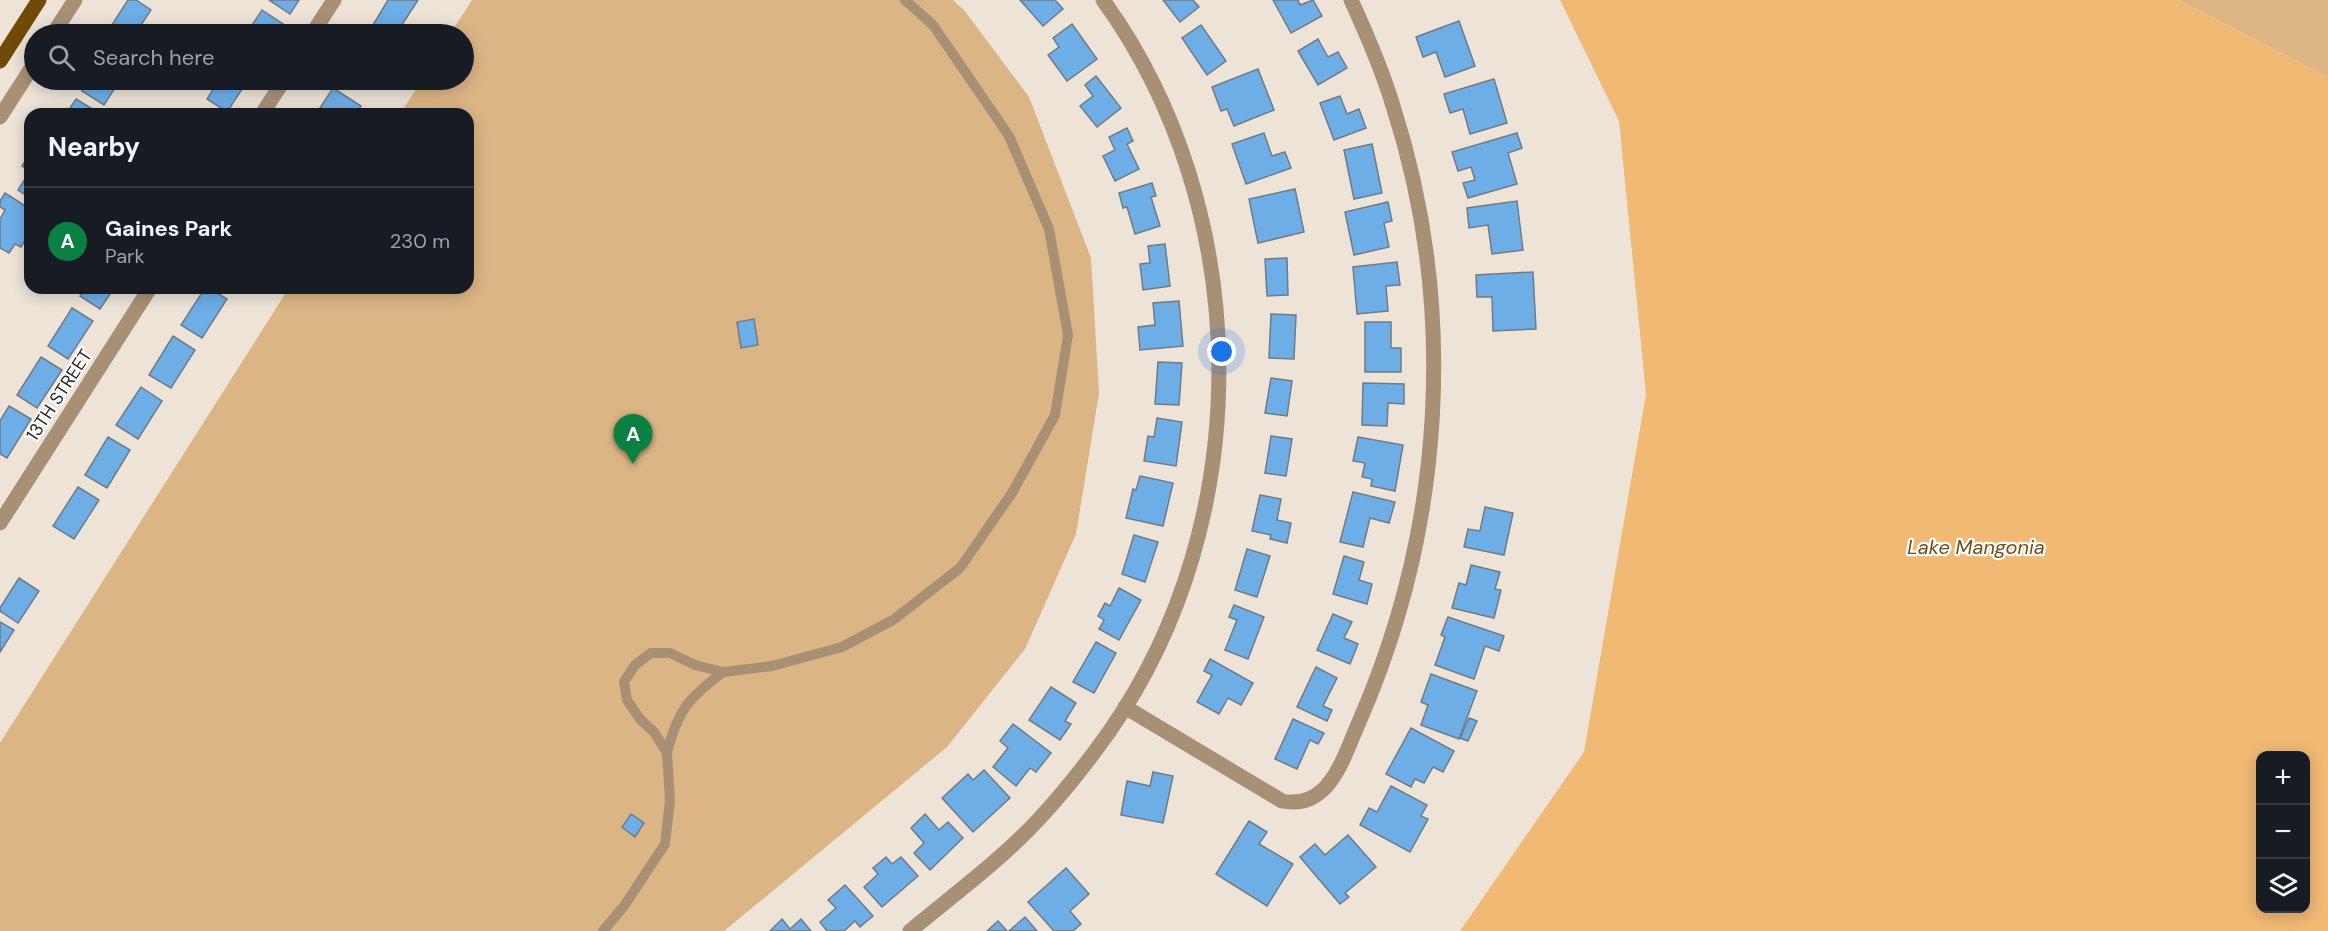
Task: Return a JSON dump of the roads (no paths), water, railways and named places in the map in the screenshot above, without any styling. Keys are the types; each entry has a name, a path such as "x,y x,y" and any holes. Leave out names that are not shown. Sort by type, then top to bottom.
{"main road":[{"path":"0,61 39,0"}],"street":[{"path":"59,24 75,0"},
{"path":"318,24 334,0"},
{"path":"910,931 1001,856 1072,782 1125,706 1148,665 1170,619 1201,522 1211,472 1217,421 1218,332 1213,281 1204,231 1179,146 1160,98 1137,53 1103,0"},
{"path":"1125,706 1282,801 1294,803 1307,801 1327,787 1347,750 1376,683 1400,613 1425,498 1432,440 1433,322 1428,263 1409,162 1374,50 1352,0"},
{"path":"0,117 24,79"},
{"path":"265,108 277,90"},
{"name":"13TH STREET","path":"0,523 5,503 146,294"}],"lane":[{"path":"667,753 654,732 640,719 627,700 624,682 635,666 651,653 670,653 694,665 723,672 772,666 842,647 901,614 960,568 1012,493 1054,415 1068,335 1049,229 1009,136 933,25 905,0"},
{"path":"603,931 624,906 665,844 670,800 667,753 675,724 685,706 696,693 723,672"}],"water":[{"name":"Lake Mangonia","path":"1560,0 2178,0 2328,77 2328,931 1460,931 1584,752 1646,394 1619,121"}],"place":[{"name":"Gaines Park","path":"633,464"}]}
